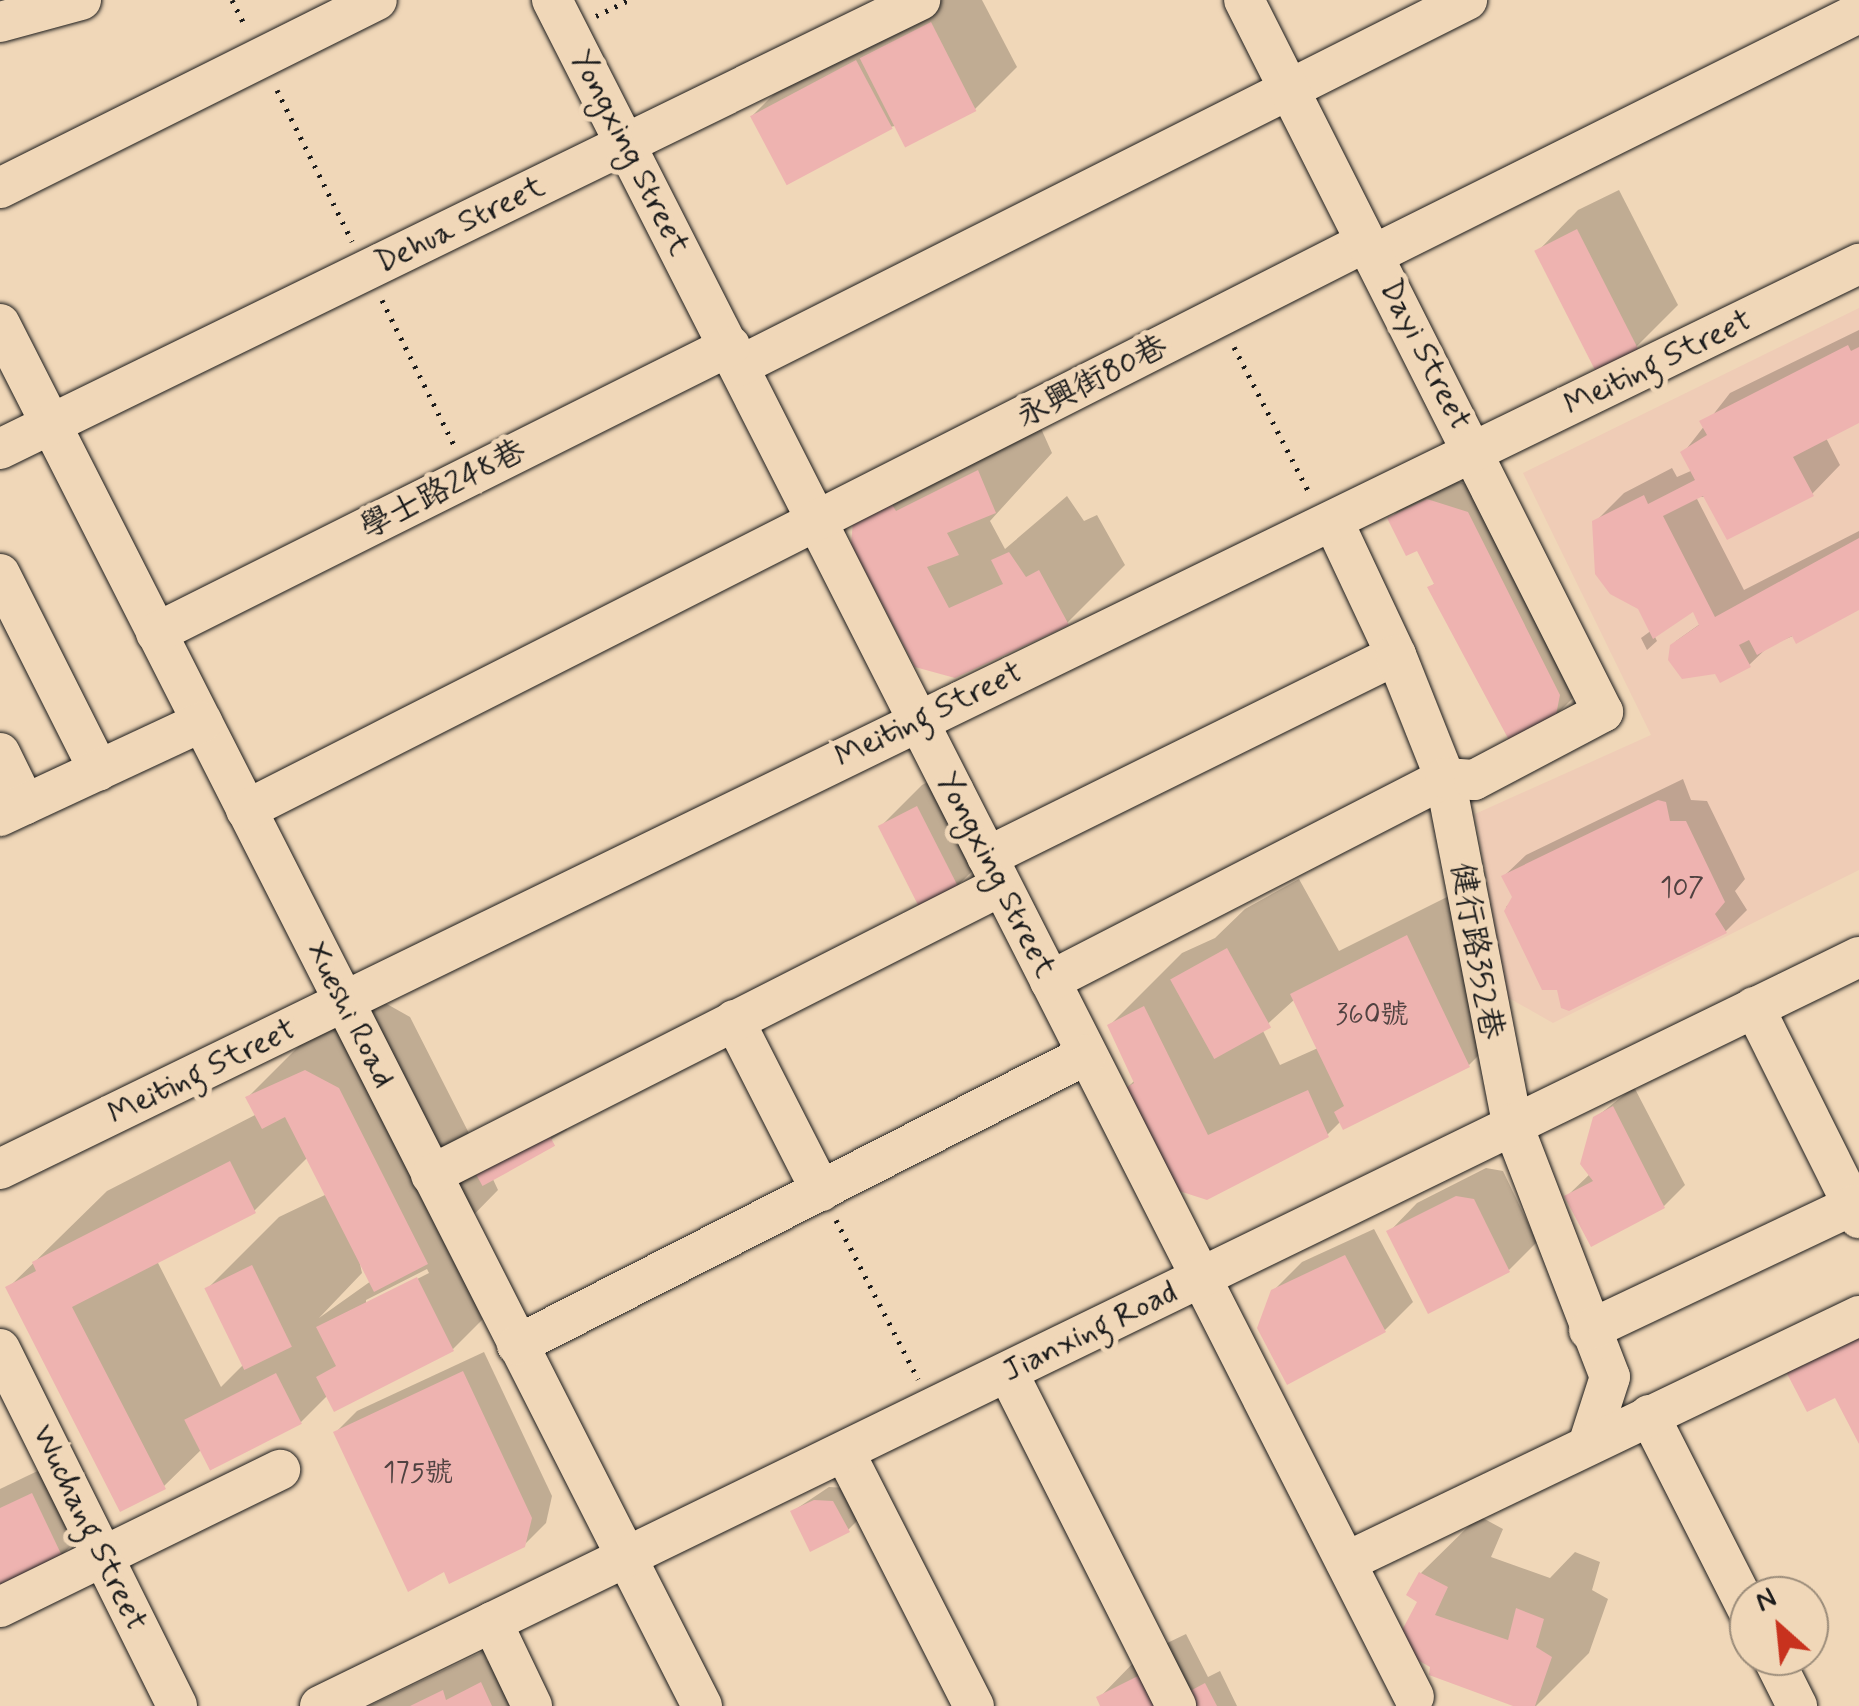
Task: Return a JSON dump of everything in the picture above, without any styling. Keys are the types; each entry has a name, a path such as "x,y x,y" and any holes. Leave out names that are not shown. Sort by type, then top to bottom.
{"street":[{"path":"0,22 82,0"},
{"path":"0,188 378,0"},
{"name":"Yongxing Street","path":"552,0 1416,1703"},
{"name":"Dehua Street","path":"0,449 920,0"},
{"name":"Dayi Street","path":"1244,0 1603,712 1474,780 1445,778"},
{"name":"學士路248巷","path":"156,634 470,476 735,356 1467,0"},
{"name":"永興街80巷","path":"246,810 1219,318 1859,13"},
{"name":"Meiting Street","path":"0,1169 1859,264"},
{"name":"Xueshi Road","path":"0,324 702,1706"},
{"name":"健行路352巷","path":"1333,520 1396,655 1445,778 1512,1124 1610,1378 1588,1445"},
{"path":"0,574 99,770"},
{"path":"431,1175 734,1020 994,872 1396,655"},
{"path":"0,752 12,810 202,722"},
{"path":"1050,981 1445,778"},
{"name":"Jianxing Road","path":"320,1706 845,1454 1859,957"},
{"path":"1589,1330 1856,1212 1754,1007"},
{"path":"734,1020 821,1191"},
{"path":"517,1344 1086,1055"},
{"path":"1346,1562 1859,1316"},
{"name":"Wuchang Street","path":"0,1349 177,1706"},
{"path":"1008,1373 1176,1706"},
{"path":"1649,1414 1731,1576"},
{"path":"845,1454 974,1706"},
{"path":"0,1607 280,1470"},
{"path":"492,1622 532,1706"},
{"path":"1782,1676 1797,1706"}],"path":[{"path":"232,0 470,476"},
{"path":"1219,318 1318,510 1333,520"},
{"path":"821,1191 933,1410"}],"shaded area":[{"path":"1859,308 1859,870 1553,1023 1507,997 1475,814 1651,735 1523,473"}],"building":[{"path":"931,22 976,111 905,147 860,58"},
{"path":"856,60 893,129 787,185 750,116"},
{"path":"1577,229 1638,349 1596,371 1534,251"},
{"path":"1848,345 1851,351 1859,347 1859,423 1793,457 1814,496 1727,540 1703,496 1663,516 1715,617 1859,538 1859,610 1796,644 1792,636 1757,655 1749,640 1739,645 1751,667 1720,683 1715,674 1682,679 1668,660 1670,645 1699,625 1693,612 1653,639 1638,609 1610,594 1595,574 1592,521 1644,495 1648,504 1695,480 1680,452 1707,435 1699,421"},
{"path":"978,470 996,513 947,533 959,555 927,567 949,608 1003,584 991,560 1009,552 1026,577 1039,570 1069,625 955,678 915,667 851,544 853,522 891,503 896,511"},
{"path":"1427,499 1468,512 1560,695 1555,720 1510,742 1427,587 1434,584 1417,551 1406,556 1387,518"},
{"path":"1658,800 1666,802 1670,821 1686,821 1725,902 1715,914 1727,933 1569,1011 1561,1008 1557,990 1542,990 1504,911 1512,897 1501,876"},
{"path":"917,806 959,888 920,908 878,826"},
{"path":"1407,935 1470,1067 1343,1130 1334,1112 1344,1106 1290,994"},
{"path":"1227,948 1271,1028 1214,1059 1170,980"},
{"path":"1144,1006 1208,1135 1308,1090 1329,1137 1207,1200 1170,1188 1119,1092 1134,1083 1107,1025"},
{"path":"305,1070 339,1088 428,1264 374,1292 285,1117 262,1129 245,1097"},
{"path":"1613,1106 1665,1208 1591,1247 1564,1196 1593,1181 1580,1164 1593,1117"},
{"path":"543,1124 555,1146 483,1186 470,1164"},
{"path":"230,1161 256,1213 72,1307 166,1489 120,1512 5,1287 36,1271 32,1262"},
{"path":"1456,1196 1474,1199 1510,1272 1428,1314 1386,1231"},
{"path":"1345,1255 1386,1332 1287,1385 1257,1328 1271,1290"},
{"path":"252,1265 292,1347 244,1370 204,1288"},
{"path":"417,1277 454,1351 334,1412 316,1377 336,1366 316,1327"},
{"path":"1859,1329 1859,1444 1835,1398 1807,1412 1782,1364"},
{"path":"463,1371 532,1518 525,1547 449,1584 444,1572 408,1592 333,1432"},
{"path":"276,1373 302,1424 210,1471 184,1420"},
{"path":"32,1493 63,1558 0,1588 0,1508"},
{"path":"814,1500 833,1501 850,1532 810,1552 790,1511"},
{"path":"1419,1572 1448,1587 1435,1615 1508,1640 1516,1608 1544,1619 1536,1647 1552,1657 1535,1706 1513,1706 1429,1675 1430,1667 1400,1650 1399,1636 1417,1602 1406,1595"},
{"path":"1144,1673 1160,1706 1100,1706 1096,1697"},
{"path":"481,1682 492,1706 410,1706 443,1690 446,1700"},
{"path":"1205,1683 1217,1706 1197,1706 1190,1691"}]}
